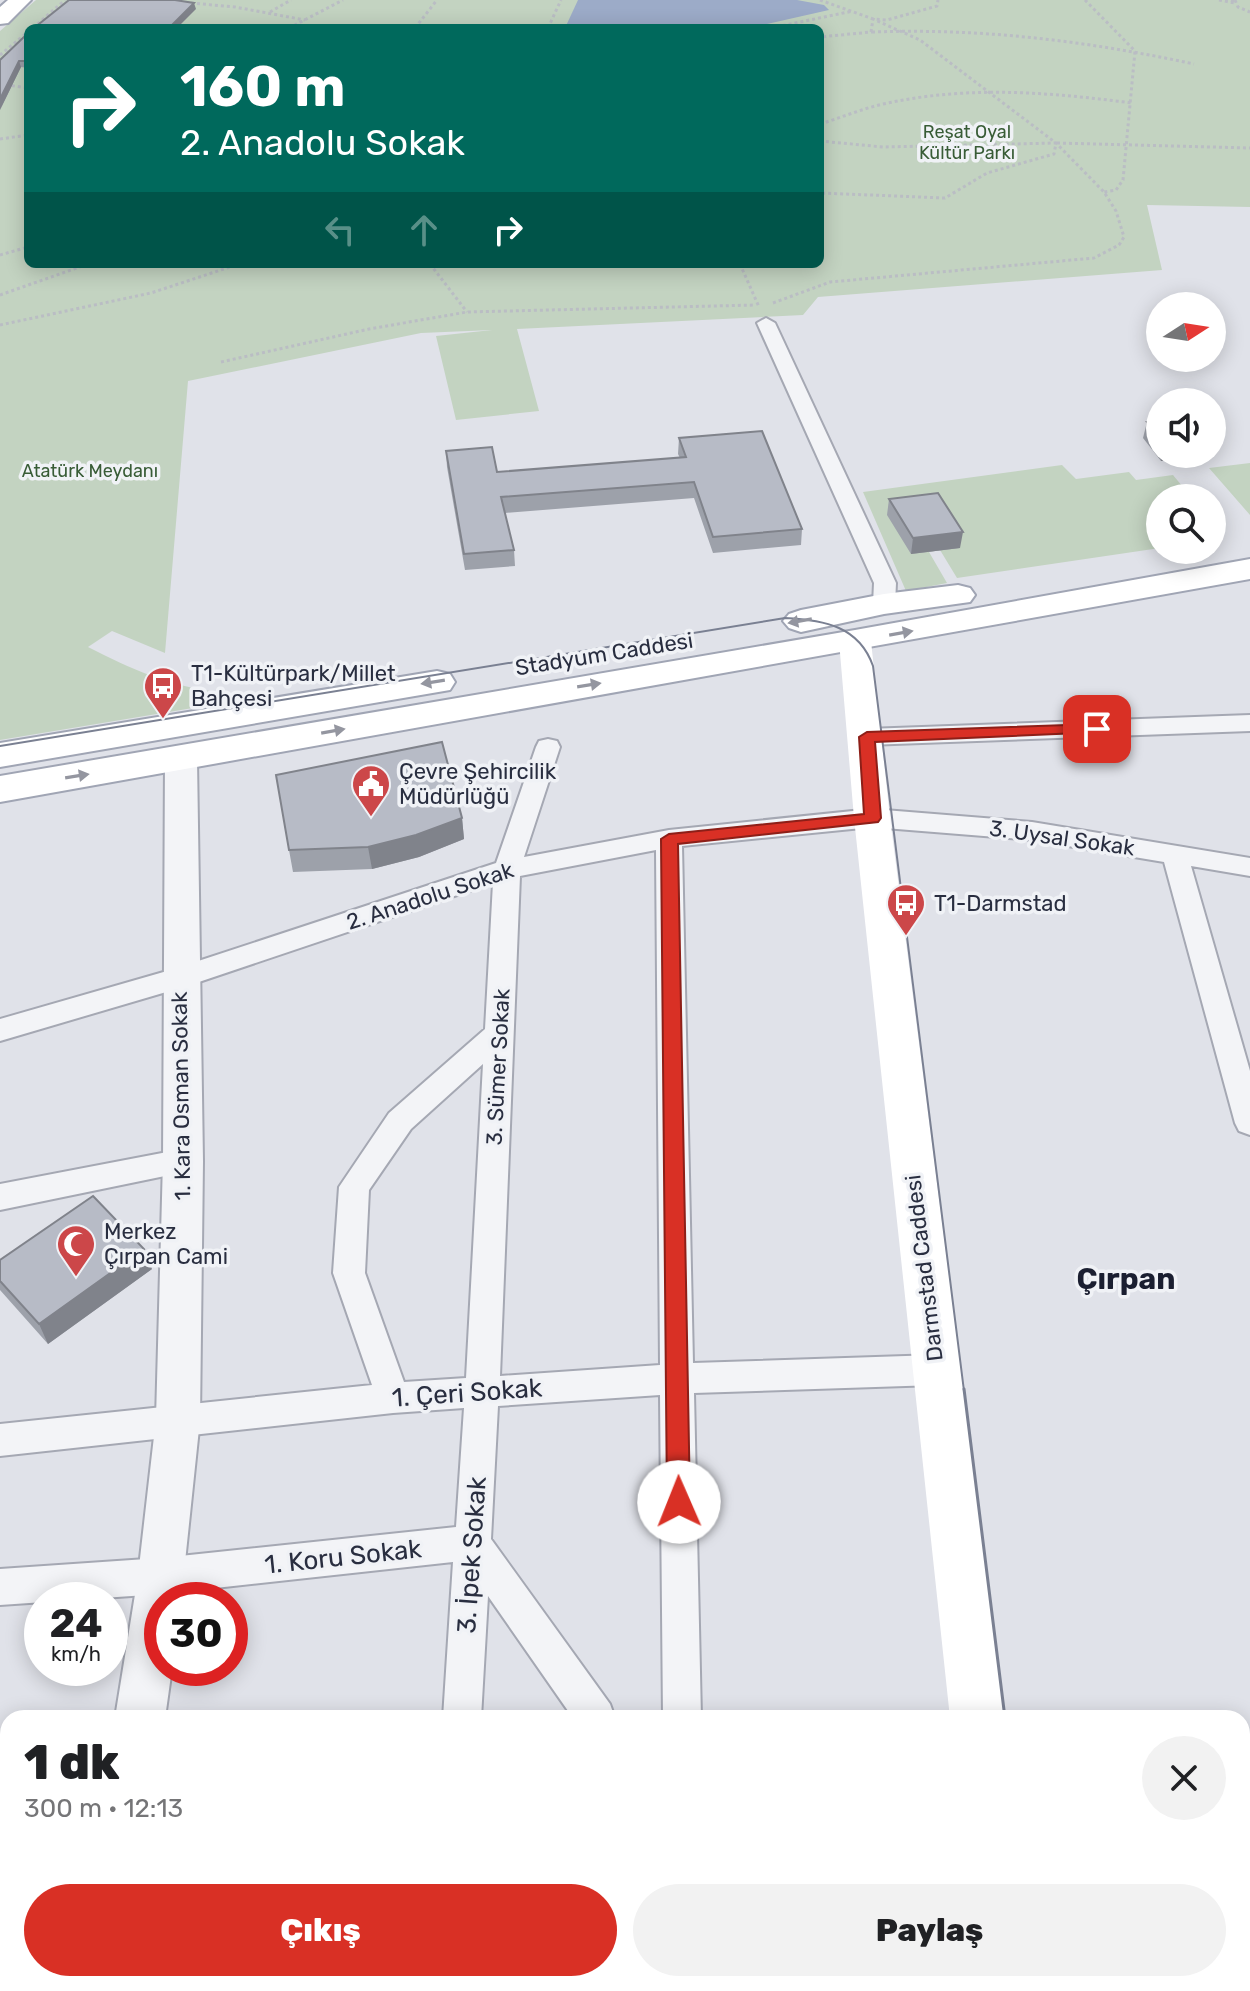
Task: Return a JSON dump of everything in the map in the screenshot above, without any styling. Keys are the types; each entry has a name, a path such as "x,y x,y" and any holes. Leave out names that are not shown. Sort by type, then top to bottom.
{"main road":[{"path":"0,18 21,0"},
{"name":"Stadyum Caddesi","path":"1226,547 1250,542"},
{"name":"Stadyum Caddesi","path":"0,755 1146,561"},
{"path":"0,789 855,641 1250,569"},
{"name":"Darmstad Caddesi","path":"855,641 867,737 872,818 977,1710"}],"street":[{"path":"762,314 885,583 884,604"},
{"path":"867,737 1250,723"},
{"name":"3. Sümer Sokak","path":"482,1393 507,869 548,747"},
{"name":"1. Kara Osman Sokak","path":"141,1710 161,1576 178,1419 183,1161 181,759"},
{"name":"2. Anadolu Sokak","path":"0,1030 180,978 507,869 669,839 872,818"},
{"name":"3. Uysal Sokak","path":"872,818 1032,831 1250,867"},
{"path":"669,839 682,1710"},
{"path":"1175,855 1250,1123"},
{"path":"393,1398 349,1273 354,1187 400,1121 499,1033"},
{"path":"0,1197 183,1161"},
{"name":"1. Çeri Sokak","path":"0,1440 393,1398 676,1379 936,1370"},
{"name":"3. İpek Sokak","path":"462,1710 482,1393"},
{"path":"472,1543 590,1710"},
{"name":"1. Koru Sokak","path":"0,1587 161,1576 472,1543"}],"path":[{"path":"38,24 65,0"},
{"path":"235,7 245,0"},
{"path":"269,13 291,0"},
{"path":"297,24 343,0"},
{"path":"418,24 437,0"},
{"path":"550,24 561,0"},
{"path":"221,362 369,329 467,312 762,314 814,284 1102,256 1119,245 1124,237 1116,211 1104,192 1056,143 920,40 854,11 820,0"},
{"path":"873,19 903,17 937,6 938,0"},
{"path":"1085,0 1135,51 1129,143 1123,180 1116,190 1104,192"},
{"path":"1219,0 1233,1 1250,12"},
{"path":"181,2 235,7 305,20"},
{"path":"791,24 854,11"},
{"path":"871,32 873,19"},
{"path":"824,37 898,30 1006,33 1135,51 1194,64"},
{"path":"0,55 24,35"},
{"path":"0,84 24,87"},
{"path":"824,123 880,105 993,93 1065,94 1132,103"},
{"path":"0,139 24,136"},
{"path":"824,141 883,147 1129,143 1250,148"},
{"path":"824,193 945,198 987,173 1044,159 1054,154 1056,143"},
{"path":"0,255 24,248"},
{"path":"0,295 77,268"},
{"path":"0,325 83,311 148,295 227,268"},
{"path":"433,268 467,312"},
{"path":"742,268 762,314"}],"green space":[{"name":"Reşat Oyal Kültür Parkı","path":"36,0 1250,0 1250,207 1147,205 1162,270 818,297 803,315 517,329 539,411 456,420 436,336 492,330 421,333 188,381 165,653 112,631 88,647 151,676 217,692 217,704 0,740 0,31"},
{"path":"1250,463 1250,515 1209,468"},
{"path":"1062,465 1076,479 1129,472 1136,480 1173,475 1180,484 1146,484 1146,550 957,578 940,550 929,552 947,583 906,591 863,492"}],"water":[{"path":"578,0 797,0 824,5 829,10 767,24 567,24"}],"building":[{"path":"69,0 175,0 194,3 173,24 39,24"},
{"path":"24,37 24,61 19,61 0,99 0,60"},
{"path":"762,431 802,529 713,537 694,482 501,497 514,550 464,554 446,451 492,447 497,472 686,457 679,438"},
{"path":"938,493 963,532 913,538 889,499"},
{"name":"Çevre Şehircilik Müdürlüğü","path":"442,742 462,818 416,835 368,847 289,850 276,775"},
{"name":"Merkez Çırpan Cami","path":"93,1196 144,1249 39,1324 0,1281 0,1260"}],"tram line":[{"path":"0,746 785,618 826,624 849,634 859,642 873,666 964,1391"},
{"path":"964,1389 1004,1710"}],"place":[{"name":"T1-Kültürpark/Millet Bahçesi","path":"163,720"},
{"name":"Çevre Şehircilik Müdürlüğü","path":"371,818"},
{"name":"T1-Darmstad","path":"906,937"},
{"name":"Merkez Çırpan Cami","path":"76,1278"}],"district":[{"name":"Çırpan","path":"1126,1279"}],"route":[{"path":"679,1502 669,839 872,818 867,737 1097,729"}],"park label":[{"name":"Atatürk Meydanı","path":"90,471"}]}
